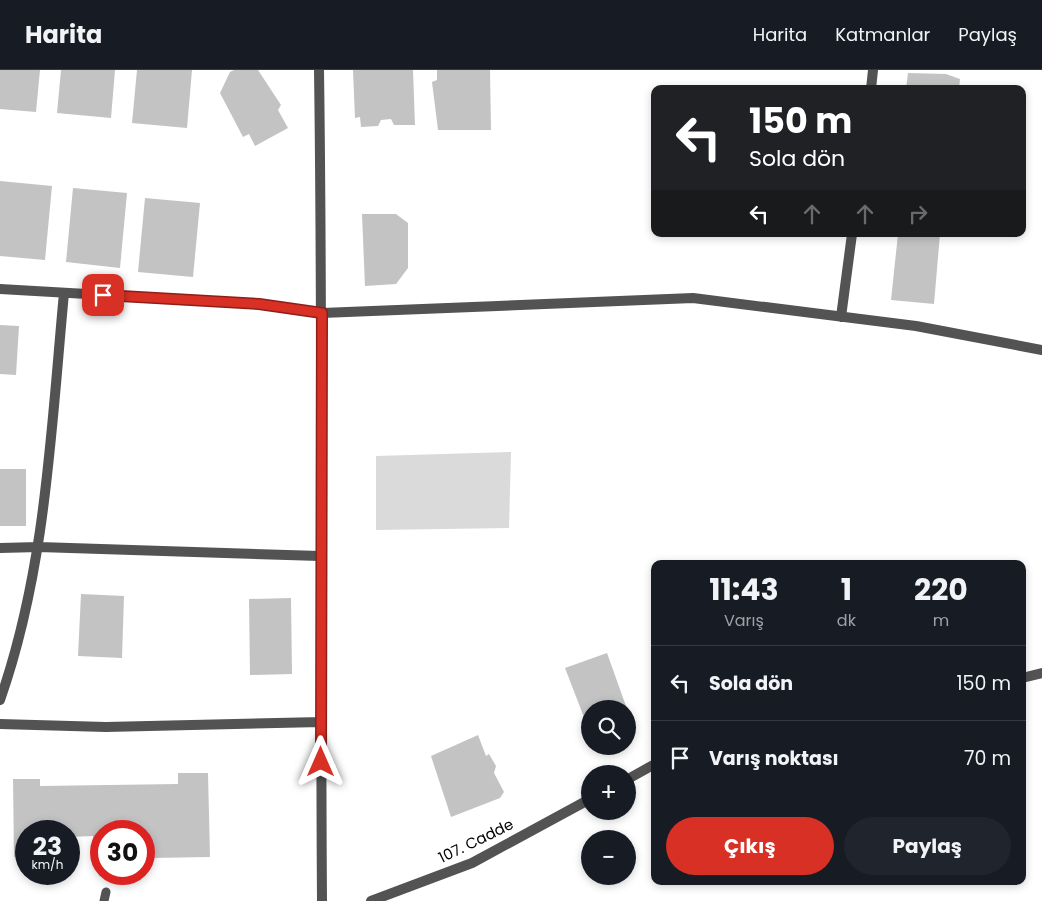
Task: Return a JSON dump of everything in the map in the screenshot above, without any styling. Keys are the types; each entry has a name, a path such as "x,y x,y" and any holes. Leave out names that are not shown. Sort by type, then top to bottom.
{"street":[{"path":"319,70 322,313 320,556 322,901"},
{"path":"871,85 873,70"},
{"path":"841,317 852,237"},
{"path":"0,289 259,304 322,313 693,298 916,326 1042,350"},
{"path":"0,700 28,604 39,547 64,293"},
{"path":"0,548 39,547 320,556"},
{"path":"1026,677 1042,672"},
{"path":"0,724 106,727 320,722"},
{"path":"636,775 651,766"},
{"name":"107. Cadde","path":"371,901 472,863 581,804"}],"shaded area":[{"path":"511,452 509,528 376,530 376,456"}],"building":[{"path":"0,70 40,70 36,112 0,109"},
{"path":"61,70 115,70 111,118 57,113"},
{"path":"137,70 192,70 187,128 132,123"},
{"path":"234,70 258,70 281,105 278,110 288,128 255,146 249,134 243,137 220,93 230,72"},
{"path":"353,70 413,70 415,125 394,125 391,119 381,120 378,126 361,127 360,117 355,118"},
{"path":"437,70 490,70 491,130 438,130 432,82 437,80"},
{"path":"908,73 946,74 960,79 959,85 906,85"},
{"path":"0,181 52,186 45,260 0,256"},
{"path":"73,188 127,193 120,268 66,262"},
{"path":"145,198 200,203 193,277 138,272"},
{"path":"362,214 396,214 408,223 408,268 396,284 365,286"},
{"path":"898,237 940,237 934,304 891,300"},
{"path":"0,325 19,326 16,375 0,374"},
{"path":"0,469 26,469 26,526 0,526"},
{"path":"81,594 124,596 122,658 78,656"},
{"path":"291,598 292,674 250,675 249,599"},
{"path":"607,653 624,700 581,700 581,710 565,668"},
{"path":"478,735 486,756 489,754 496,766 494,773 504,792 500,798 451,817 431,756"},
{"path":"178,773 208,773 210,857 155,858 155,820 90,820 90,836 80,837 80,820 15,820 14,857 13,779 40,779 40,786 178,784"}],"route":[{"path":"103,295 259,304 322,313 321,762"}]}
